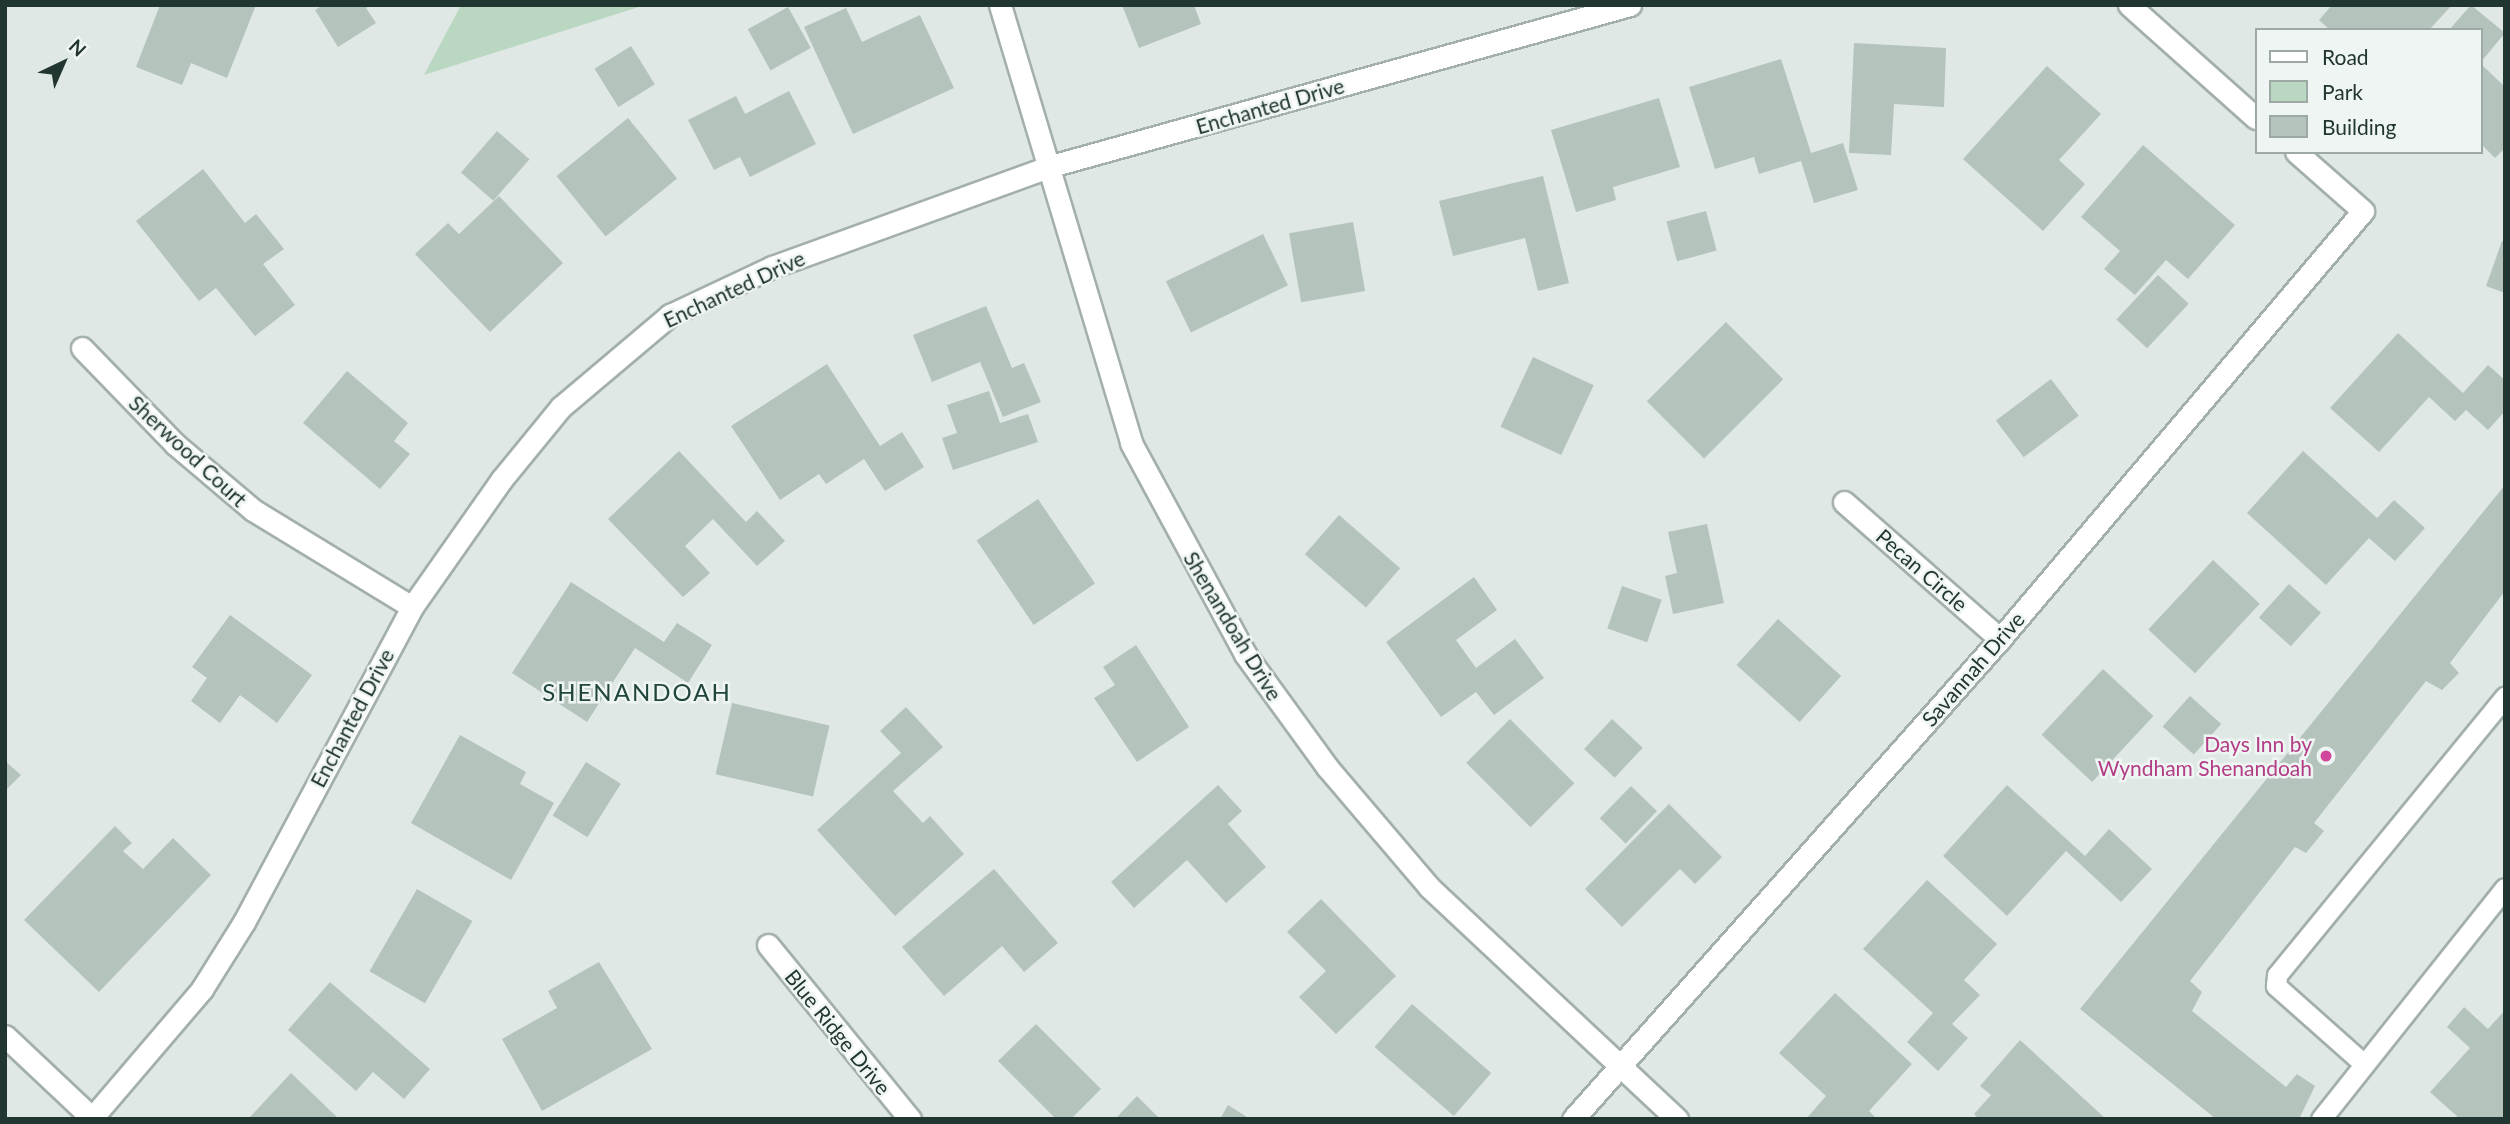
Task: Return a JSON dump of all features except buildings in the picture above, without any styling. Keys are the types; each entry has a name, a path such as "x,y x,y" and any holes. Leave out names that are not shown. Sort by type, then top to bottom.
{"street":[{"name":"Shenandoah Drive","path":"1000,5 1051,166 1131,443 1245,654 1327,767 1429,887 1677,1119"},
{"name":"Enchanted Drive","path":"92,1118 154,1051 209,978 412,607 502,479 561,407 670,315 772,267 1051,166 1630,5"},
{"path":"2129,5 2254,116"},
{"name":"Savannah Drive","path":"1573,1119 1622,1069 2000,639 2363,211 2298,154"},
{"name":"Sherwood Court","path":"82,348 175,444 253,510 412,607"},
{"name":"Pecan Circle","path":"1844,502 2000,639"},
{"name":"Blue Ridge Drive","path":"768,944 910,1119"},
{"path":"5,1036 92,1118"}],"lane":[{"path":"2364,1064 2276,986 2277,975 2505,696"},
{"path":"2320,1119 2505,888"}],"green space":[{"path":"461,5 645,5 424,75"}],"place":[{"name":"Days Inn by Wyndham Shenandoah","path":"2326,756"}],"district":[{"name":"SHENANDOAH","path":"637,692"}]}
